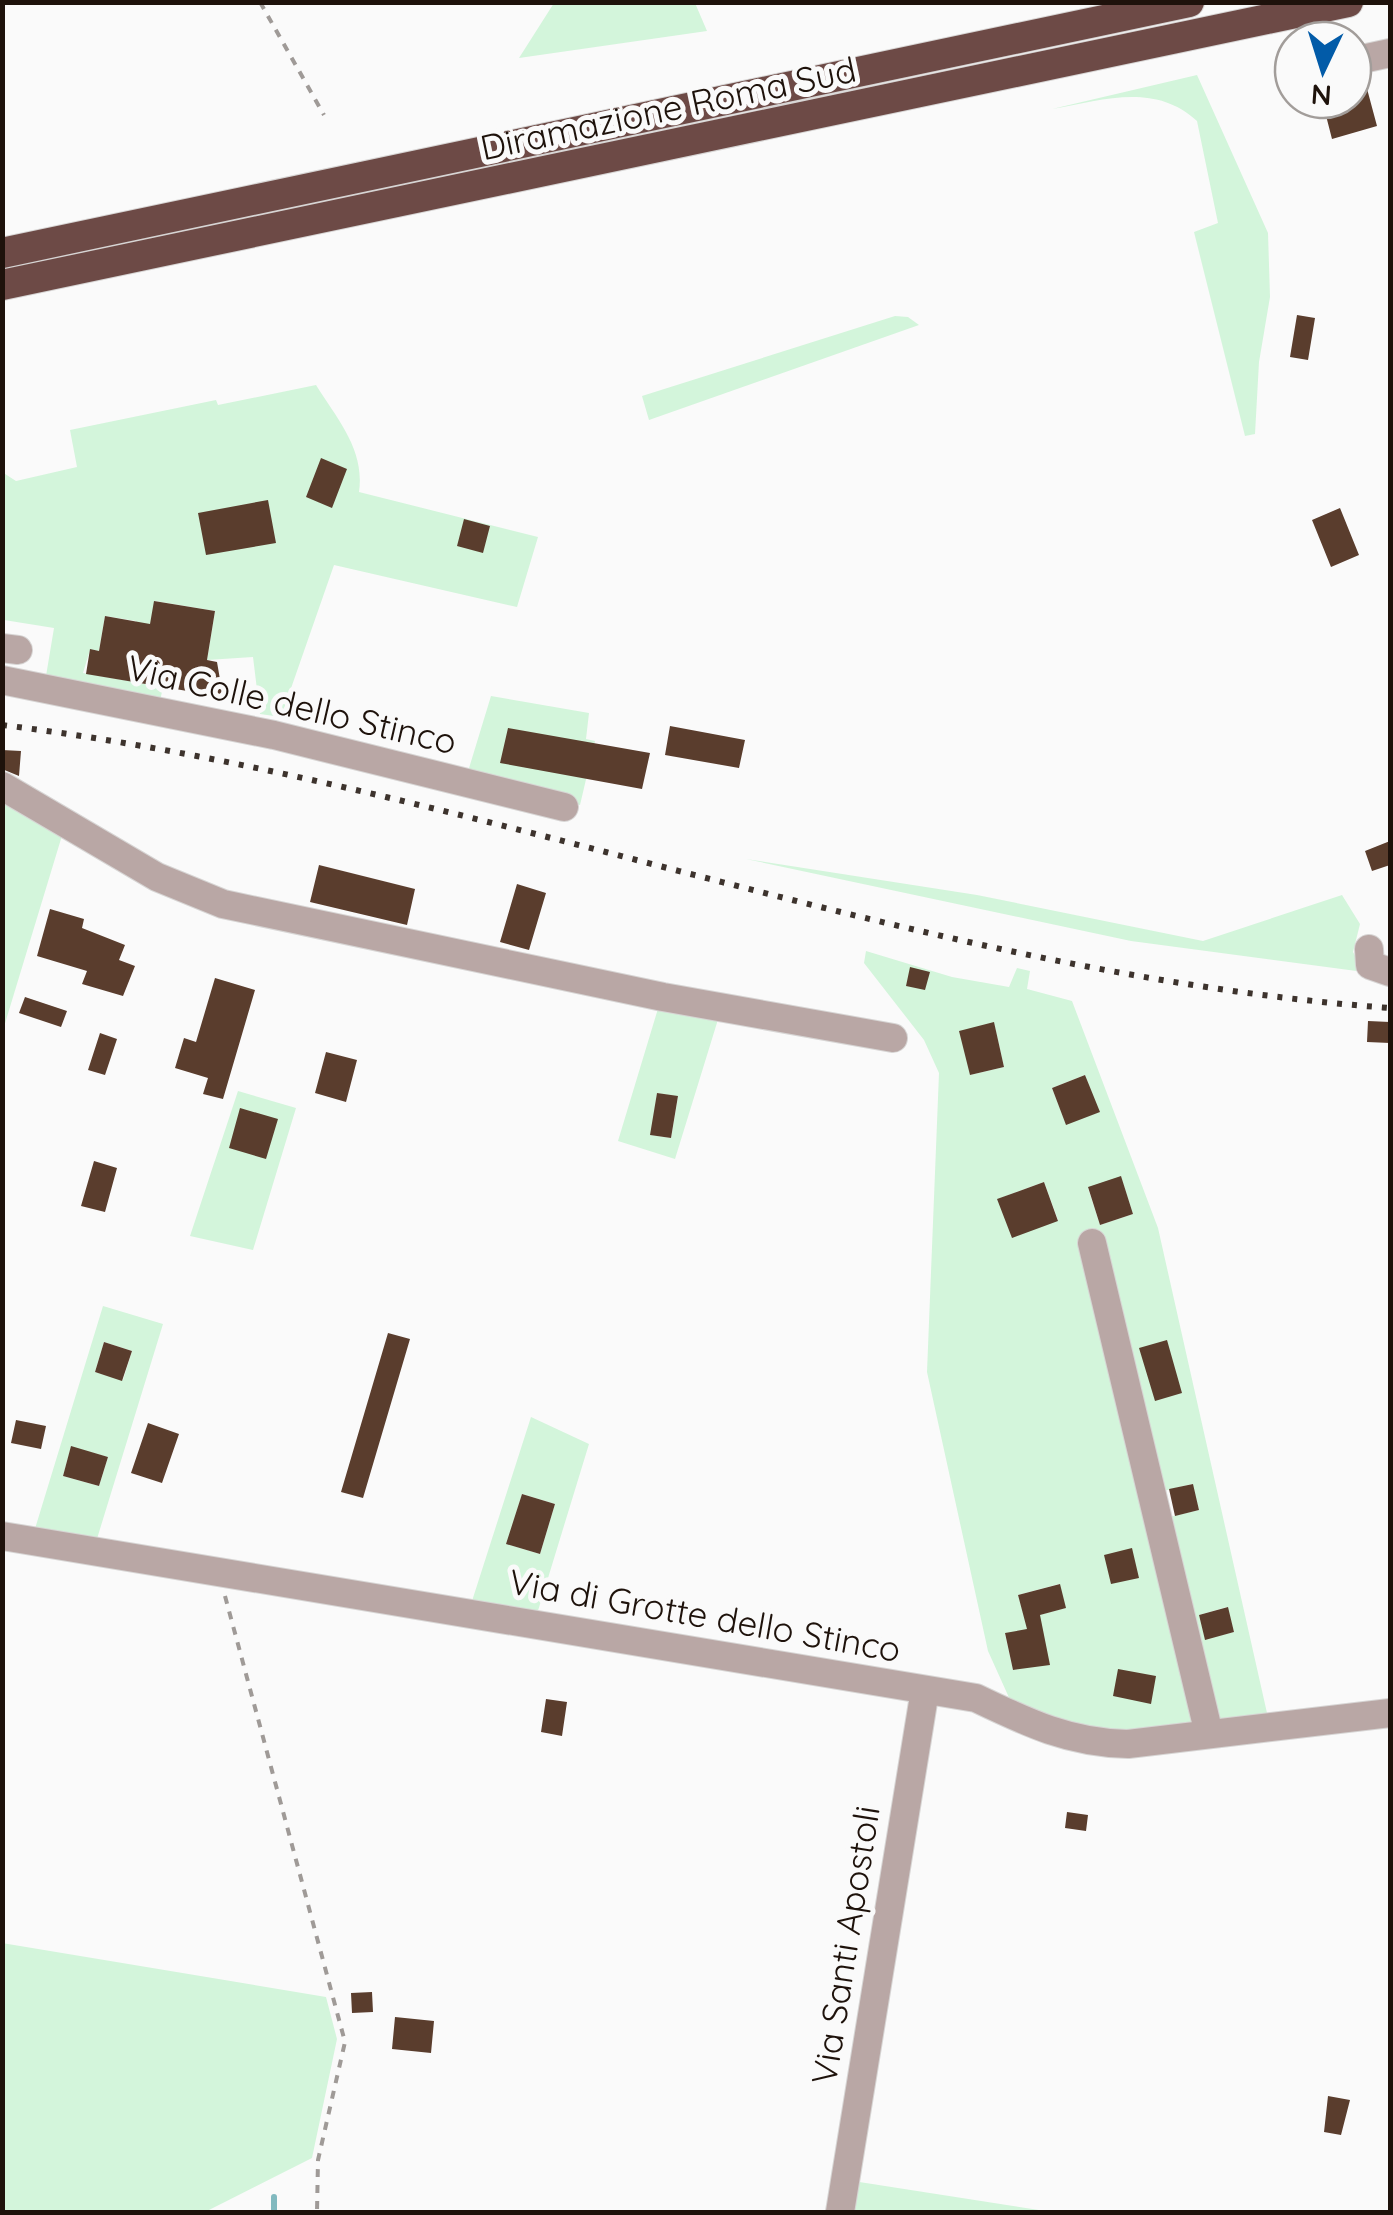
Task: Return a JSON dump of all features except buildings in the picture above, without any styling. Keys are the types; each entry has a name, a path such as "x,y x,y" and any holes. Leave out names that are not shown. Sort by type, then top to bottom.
{"highway":[{"name":"Diramazione Roma Sud","path":"2,253 1189,2"},
{"name":"Diramazione Roma Sud","path":"2,285 1348,2"}],"street":[{"name":"Via Colle dello Stinco","path":"2,680 274,735 564,807"},
{"path":"2,786 157,876 224,904 664,996 893,1038"},
{"path":"1368,949 1370,965 1390,972"},
{"path":"1092,1243 1209,1734"},
{"name":"Via di Grotte dello Stinco","path":"2,1536 976,1698 1059,1736 1091,1743 1390,1713"},
{"name":"Via Santi Apostoli","path":"840,2212 925,1690"}],"path":[{"path":"260,2 324,116"},
{"path":"226,1572 223,1590 345,2042 318,2160 317,2212"}],"green space":[{"path":"554,3 695,3 707,31 519,58"},
{"path":"1197,75 1268,233 1270,297 1259,362 1255,434 1245,436 1194,232 1218,223 1197,121 1164,101 1146,98 1109,99 1052,109"},
{"path":"895,316 908,317 919,325 649,420 642,396"},
{"path":"316,385 354,449 359,492 538,537 517,607 334,565 281,717 260,714 253,657 207,660 215,611 155,601 148,636 130,656 136,621 105,616 99,651 90,650 83,673 163,687 160,701 45,682 54,628 4,620 2,472 16,481 77,467 70,430 216,400 218,405"},
{"path":"491,696 589,713 586,739 595,741 580,805 466,778"},
{"path":"3,795 64,829 3,1030"},
{"path":"746,859 977,895 1203,941 1342,895 1360,924 1353,952 1364,972 1131,941"},
{"path":"866,951 952,977 1009,987 1017,968 1030,971 1027,989 1072,1001 1158,1228 1267,1713 1138,1732 1068,1727 1011,1702 988,1651 927,1372 939,1073 924,1040 864,963","holes":["994,1023 1004,1067 970,1075","1085,1075 1099,1112 1066,1124 1052,1088","1121,1177 1133,1214 1100,1225 1088,1188","1044,1182 1058,1220 1012,1237 998,1199","1192,1484 1199,1510 1169,1517 1163,1491","1059,1584 1065,1608 1025,1619 1018,1595","1227,1607 1234,1632 1205,1639 1199,1615","1005,1634 1049,1662 1013,1670"]},
{"path":"660,1002 720,1013 675,1159 618,1141","holes":["657,1093 678,1097 671,1138 651,1135"]},
{"path":"238,1091 296,1108 253,1250 190,1236"},
{"path":"103,1306 163,1324 96,1542 34,1532","holes":["104,1342 132,1351 123,1380 95,1372","71,1447 108,1457 99,1486 63,1476"]},
{"path":"531,1417 589,1444 537,1614 472,1601","holes":["522,1494 555,1504 540,1554 507,1544"]},
{"path":"2,1943 326,1997 337,2039 312,2158 205,2212 3,2212"},
{"path":"853,2181 1052,2212 848,2212"}],"waterway":[{"path":"274,2197 274,2212"}],"railway":[{"path":"2,725 177,752 351,789 867,918 1040,957 1214,988 1390,1008"}]}
